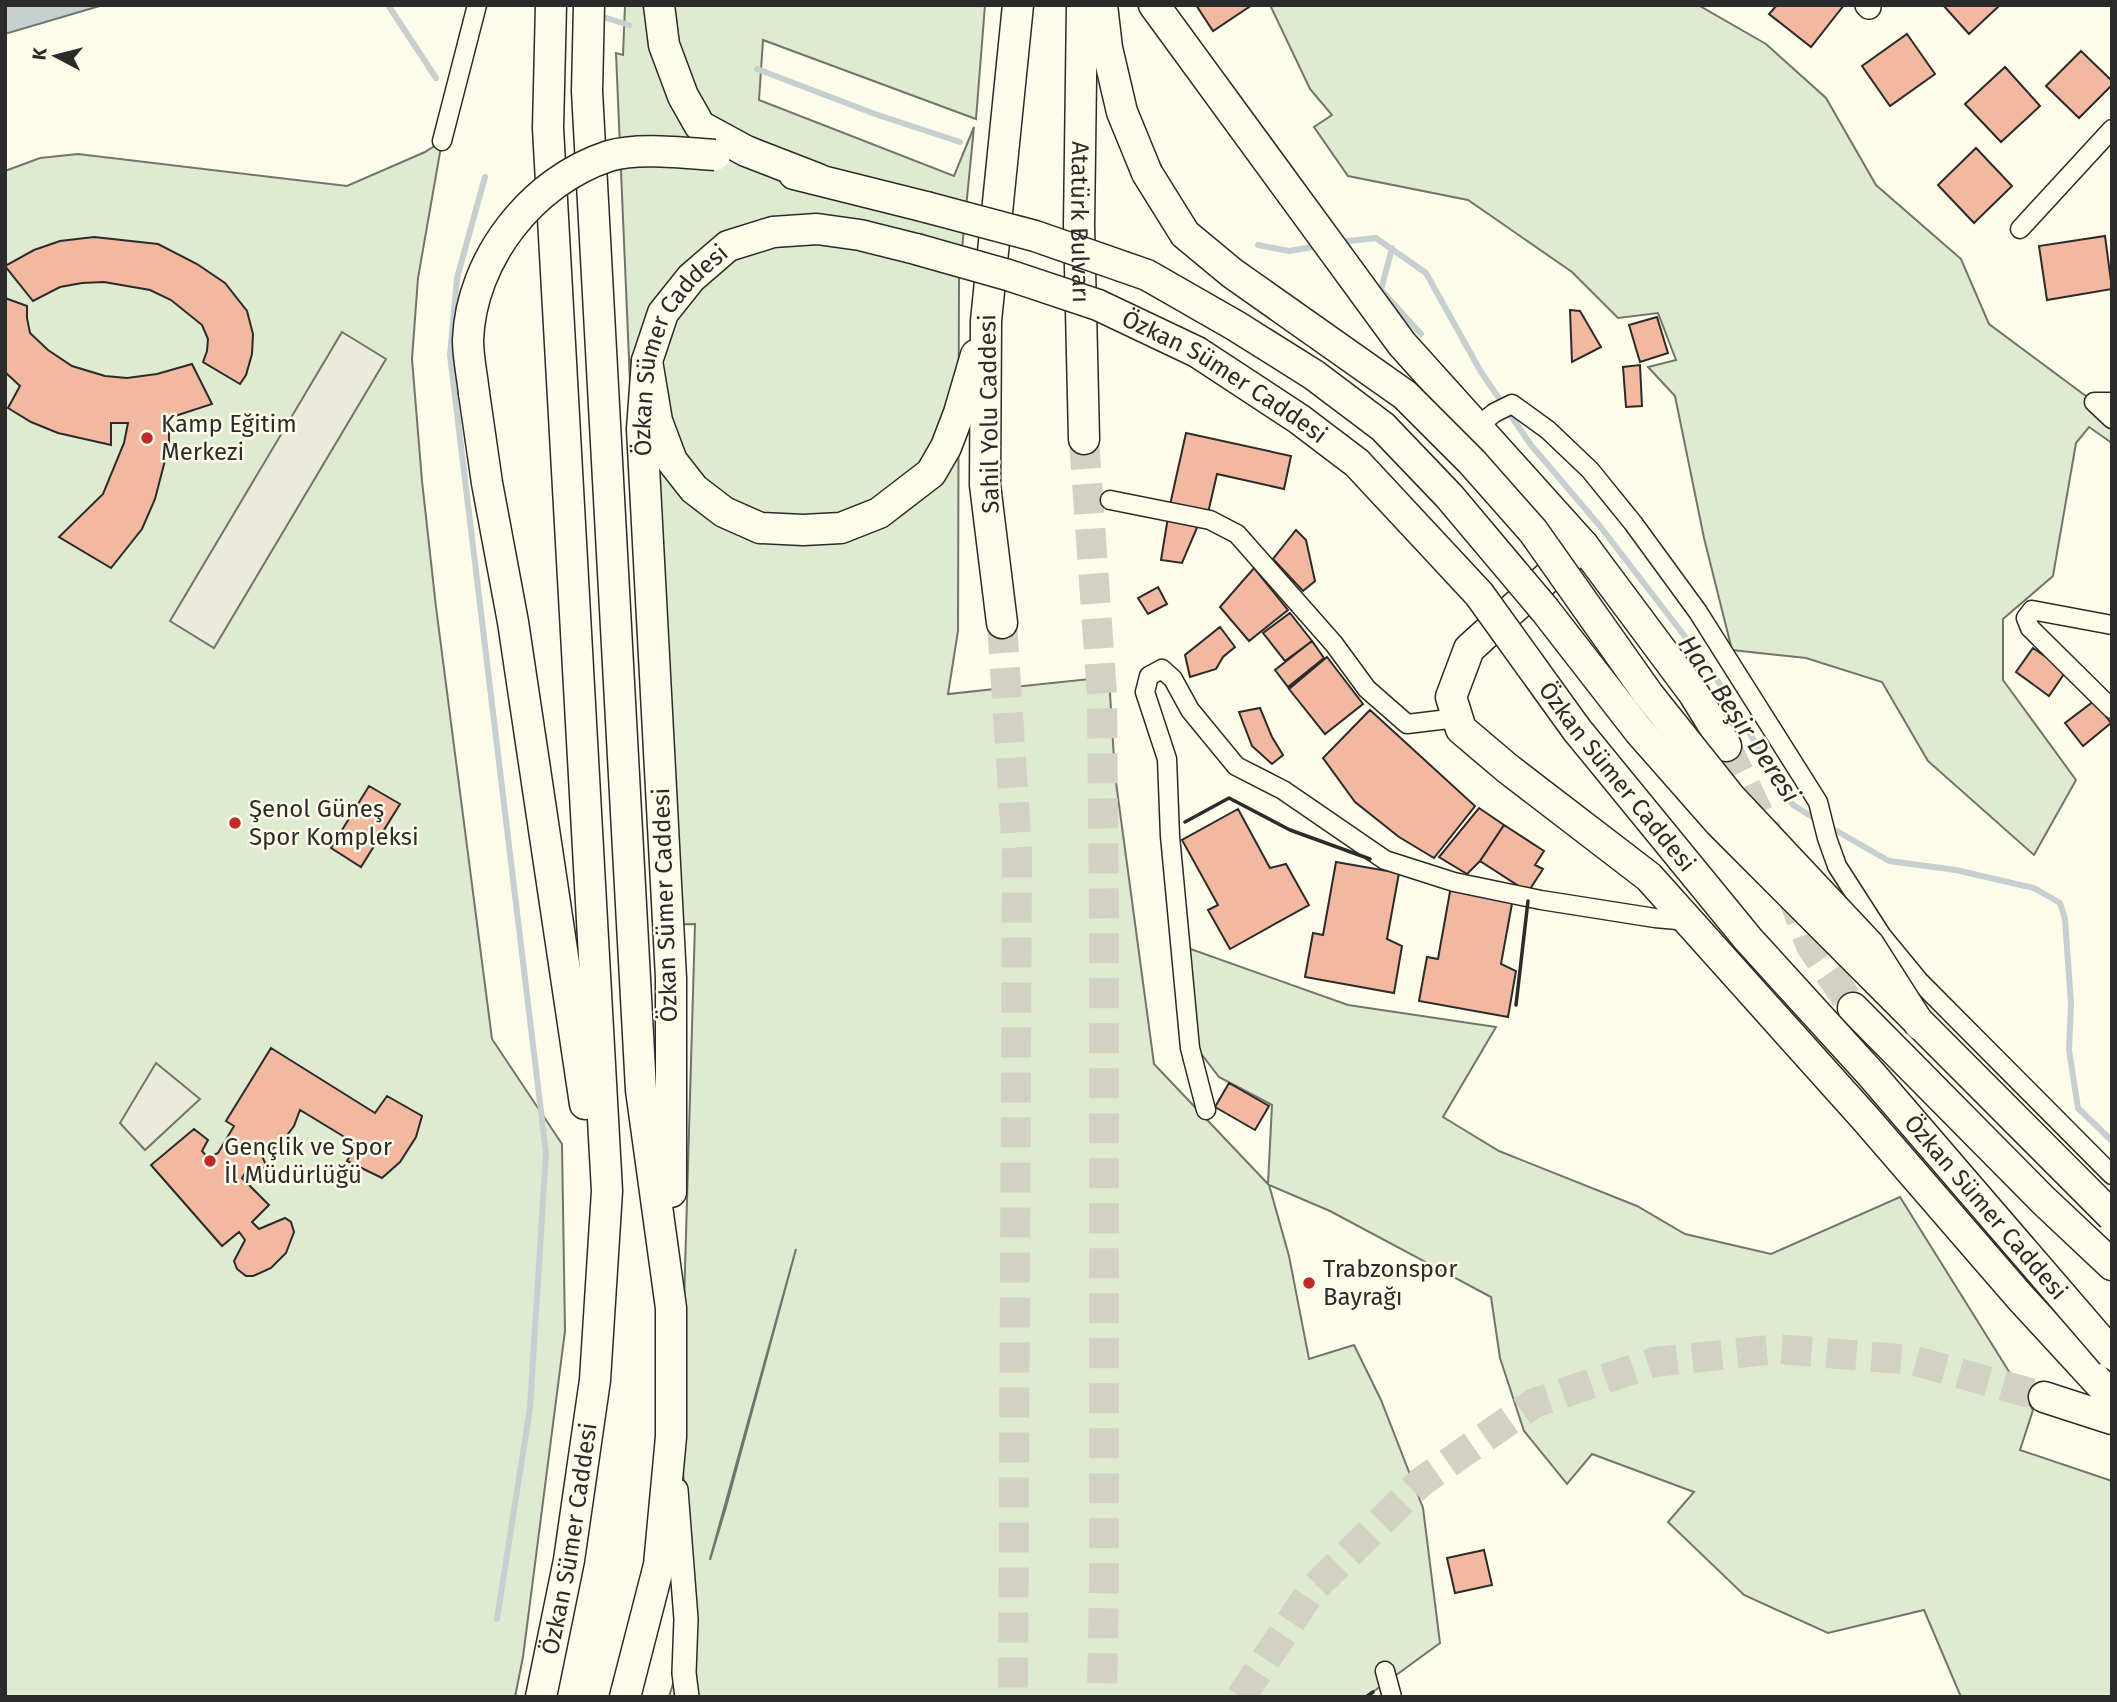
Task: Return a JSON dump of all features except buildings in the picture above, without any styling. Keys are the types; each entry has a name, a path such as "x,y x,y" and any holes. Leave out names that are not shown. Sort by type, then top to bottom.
{"main road":[{"name":"Özkan Sümer Caddesi","path":"541,1697 569,1560 595,1380 607,1191 548,128 551,5"},
{"name":"Özkan Sümer Caddesi","path":"589,5 586,31 587,91 642,1090 671,1308"},
{"path":"659,5 664,45 682,96 700,126 746,151 817,179"},
{"name":"Atatürk Bulvarı","path":"1082,5 1079,225 1084,439"},
{"path":"1102,5 1107,48 1122,112 1147,173 1185,234 1233,273 1405,395 1472,461 1533,531 1648,694 1731,799 1869,945 1920,1024"},
{"path":"1154,5 1402,344 1485,420 1695,694 1726,746"},
{"name":"Sahil Yolu Caddesi","path":"1002,623 985,485 986,321 1009,105 1016,9"},
{"name":"Özkan Sümer Caddesi","path":"595,1380 593,1253 585,1098 513,622 487,483 468,339 476,293 490,258 512,223 570,174 610,156 654,152 715,155 1035,236 1147,275 1314,374 1383,427 1449,496 1545,610 1639,731 1720,823 2112,1216"},
{"name":"Özkan Sümer Caddesi","path":"625,1697 659,1565 671,1437 671,978 642,429 647,360 663,313 691,278 728,246 773,232 817,229 860,234 1008,275 1098,305 1197,352 1299,419 1357,463 1479,594 1577,730 1748,939 1871,1074 2106,1376"},
{"path":"647,360 657,421 672,461 694,489 724,512 760,528 841,528 879,513 931,473 946,447 959,413 986,321"},
{"path":"1583,545 1469,649 1451,697 1461,729 1507,768 1649,877 1865,1118 2019,1296 2106,1376"},
{"path":"1853,1008 2043,1200 2112,1265"},
{"path":"2043,1397 2112,1419"}],"street":[{"path":"442,141 477,5"},
{"path":"2020,229 2112,128"},
{"path":"2112,402 2094,402 2112,419"},
{"path":"1485,420 1512,404 1548,430 1590,470 1633,523 1698,612 1793,758 1818,802 1837,866 1856,900 1882,936 1919,981 2112,1175"},
{"path":"1110,500 1210,520 1237,534 1334,644 1367,689 1407,724 1457,718"},
{"path":"2112,625 2032,610 2026,618 2030,628 2112,709"},
{"path":"1206,1110 1190,1048 1183,949 1170,836 1167,759 1145,692 1149,677 1162,668 1173,679 1191,710 1236,766 1283,790 1385,860 1454,881 1541,900 1688,921"},
{"path":"671,1437 686,1619 684,1673 687,1697"},
{"path":"1385,1671 1392,1697"}],"green space":[{"path":"625,5 985,5 976,119 763,40 759,100 954,176 974,127 959,279 958,631 948,694 1109,677 1115,775 1154,1064 1268,1184 1272,1105 1219,1077 1196,1047 1185,947 1348,1005 1496,1027 1443,1117 1499,1151 1637,1206 1685,1234 1771,1254 1900,1197 2033,1410 2020,1450 2112,1481 2112,1697 1961,1697 1924,1610 1828,1633 1744,1595 1668,1522 1694,1492 1592,1454 1567,1484 1524,1431 1500,1358 1491,1297 1330,1211 1269,1185 1289,1256 1309,1359 1354,1345 1381,1400 1423,1508 1440,1643 1366,1697 669,1697 696,1607 680,1442 695,924 653,925 616,53 623,55","holes":["796,1249 726,1507 710,1560"]},
{"path":"1270,5 1698,5 1766,44 1826,98 1876,185 1961,259 1989,324 2094,402 2112,402 2112,443 2089,427 2076,443 2053,576 2003,619 2003,680 2076,780 2034,855 1928,761 1882,682 1806,658 1732,650 1704,538 1675,396 1648,367 1676,360 1658,313 1618,318 1572,272 1468,200 1348,176 1314,127 1332,115 1310,89"},
{"name":"Şenol Güneş Spor Kompleksi","path":"442,141 418,278 412,359 436,607 492,1039 562,1144 565,1331 523,1657 515,1697 5,1697 5,171 40,158 78,154 347,186 425,152"}],"shaded area":[{"path":"5,5 103,5 5,34"},
{"path":"342,332 386,359 214,648 170,621"},
{"path":"156,1063 200,1099 145,1150 120,1123"}],"waterway":[{"path":"388,5 436,78"},
{"name":"Hacı Beşir Deresi","path":"597,15 629,25"},
{"name":"Hacı Beşir Deresi","path":"757,69 875,114 960,142"},
{"path":"485,177 457,278 450,355 546,1153 530,1408 497,1619"},
{"name":"Hacı Beşir Deresi","path":"1339,242 1376,238 1426,273 1481,372 1531,445 1599,525 1713,673 1793,805 1819,821"},
{"name":"Hacı Beşir Deresi","path":"1258,245 1289,251 1318,246"},
{"path":"1392,248 1381,290 1421,334"},
{"name":"Hacı Beşir Deresi","path":"1828,826 1889,861 1956,870 2034,888 2060,903 2065,919 2071,1004 2069,1050 2078,1108 2112,1141"}],"tunnel":[{"path":"1084,439 1102,695 1102,1697"},
{"path":"1002,623 1017,850 1013,1697"},
{"path":"1726,746 1768,833"},
{"path":"1791,892 1811,946 1853,1008"},
{"path":"1241,1697 1311,1591 1421,1482 1534,1403 1654,1362 1777,1349 1912,1360 2044,1397"}],"wall":[{"path":"1185,822 1229,798 1290,830 1370,859"},
{"path":"1516,1005 1528,901"},
{"path":"1366,1697 1373,1692"}],"place":[{"name":"Kamp Eğitim Merkezi","path":"147,438"},
{"name":"Şenol Güneş Spor Kompleksi","path":"235,823"},
{"name":"Gençlik ve Spor İl Müdürlüğü","path":"210,1161"},
{"name":"Trabzonspor Bayrağı","path":"1309,1283"}]}
